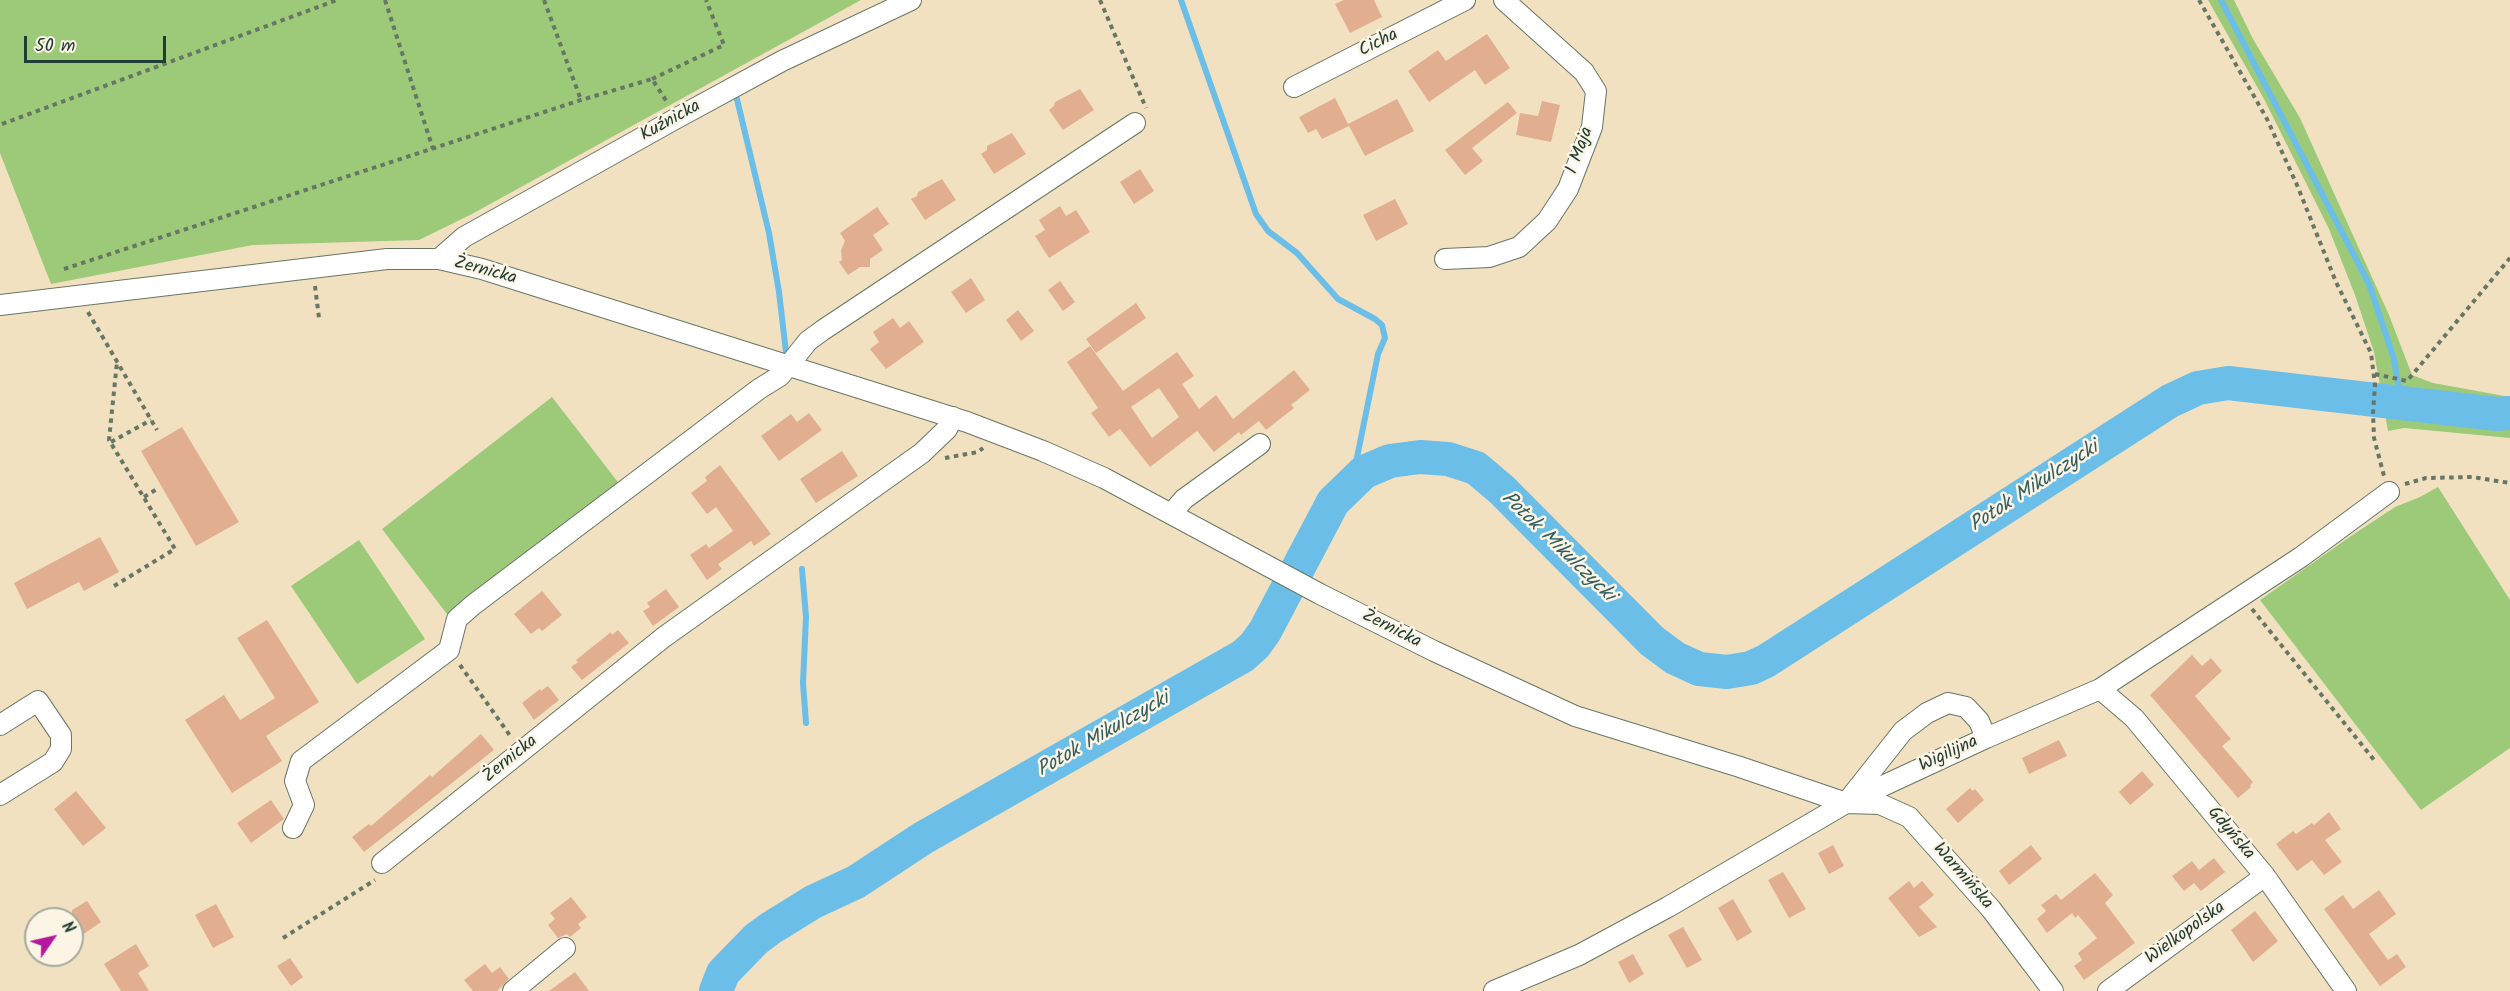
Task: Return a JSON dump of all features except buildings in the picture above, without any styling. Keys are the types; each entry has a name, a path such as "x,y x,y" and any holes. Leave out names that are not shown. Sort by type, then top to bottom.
{"street":[{"name":"Kuźnicka","path":"439,259 464,237 677,118 782,61 911,0"},
{"name":"Cicha","path":"1294,87 1465,0"},
{"name":"1 Maja","path":"1445,259 1489,257 1519,247 1547,221 1568,189 1592,127 1596,91 1584,72 1504,0"},
{"path":"293,828 304,805 295,781 301,761 449,650 457,619 472,605 749,396 780,376 808,341 823,330 1135,123"},
{"name":"Żernicka","path":"0,305 387,260 439,259 482,269 952,417 1043,451 1172,513 1266,566 1434,651 1575,716 1740,767 1846,803"},
{"name":"Żernicka","path":"382,863 664,637 922,453 947,429 952,417"},
{"path":"1172,513 1184,499 1260,444"},
{"name":"Wigilijna","path":"1494,991 1589,950 1668,907 1846,803 1986,738 2100,689 2301,557 2389,492"},
{"name":"Gdyńska","path":"2100,689 2134,718 2265,876 2346,991"},
{"path":"0,725 38,701 58,728 62,742 62,749 53,762 0,795"},
{"path":"1846,803 1903,731 1948,703 1966,706 1979,721 1986,738"},
{"name":"Warmińska","path":"1846,803 1880,804 1909,817 1991,909 2053,991"},
{"name":"Wielkopolska","path":"2108,991 2265,876"},
{"path":"513,991 565,948"}],"path":[{"path":"2,124 338,0"},
{"path":"385,0 433,149"},
{"path":"544,0 581,99"},
{"path":"64,269 581,99 652,79 724,45 706,0"},
{"path":"1100,0 1146,108 1135,123"},
{"path":"2199,0 2267,119 2297,185 2336,282 2371,353 2375,374 2374,438 2389,492 2426,478 2472,477 2510,483"},
{"path":"652,79 677,118"},
{"path":"2375,374 2407,381 2510,258"},
{"path":"315,283 319,318"},
{"path":"86,309 157,430"},
{"path":"114,586 175,549 111,442 117,362"},
{"path":"111,442 151,420"},
{"path":"144,497 157,489"},
{"path":"2242,596 2375,761"},
{"path":"449,650 522,751"}],"green space":[{"path":"0,0 861,0 472,214 419,240 253,245 51,284 0,153"},
{"path":"2208,0 2234,0 2253,39 2300,118 2389,315 2412,375 2433,383 2510,397 2510,438 2404,428 2388,431 2374,352 2329,229 2264,99"},
{"path":"552,397 621,486 450,618 382,529"},
{"path":"2438,487 2510,600 2510,748 2421,810 2260,600 2395,507"},
{"path":"359,540 425,639 357,684 291,586"}],"waterway":[{"path":"1181,0 1256,214 1268,231 1297,253 1338,299 1382,325 1385,338 1378,354 1352,482"},
{"path":"2221,0 2369,284 2394,359 2401,403"},
{"path":"736,95 769,233 786,352"},
{"name":"Potok Mikulczycki","path":"716,991 723,973 756,939 771,928 813,902 856,882 923,838 1243,656 1265,631 1333,502 1364,472 1390,461 1420,457 1448,459 1476,468 1502,490 1652,641 1675,658 1699,669 1727,672 1751,668 1766,661 2170,401 2198,388 2228,383 2497,414 2510,413"},
{"path":"802,569 806,617 803,683 806,723"}]}
